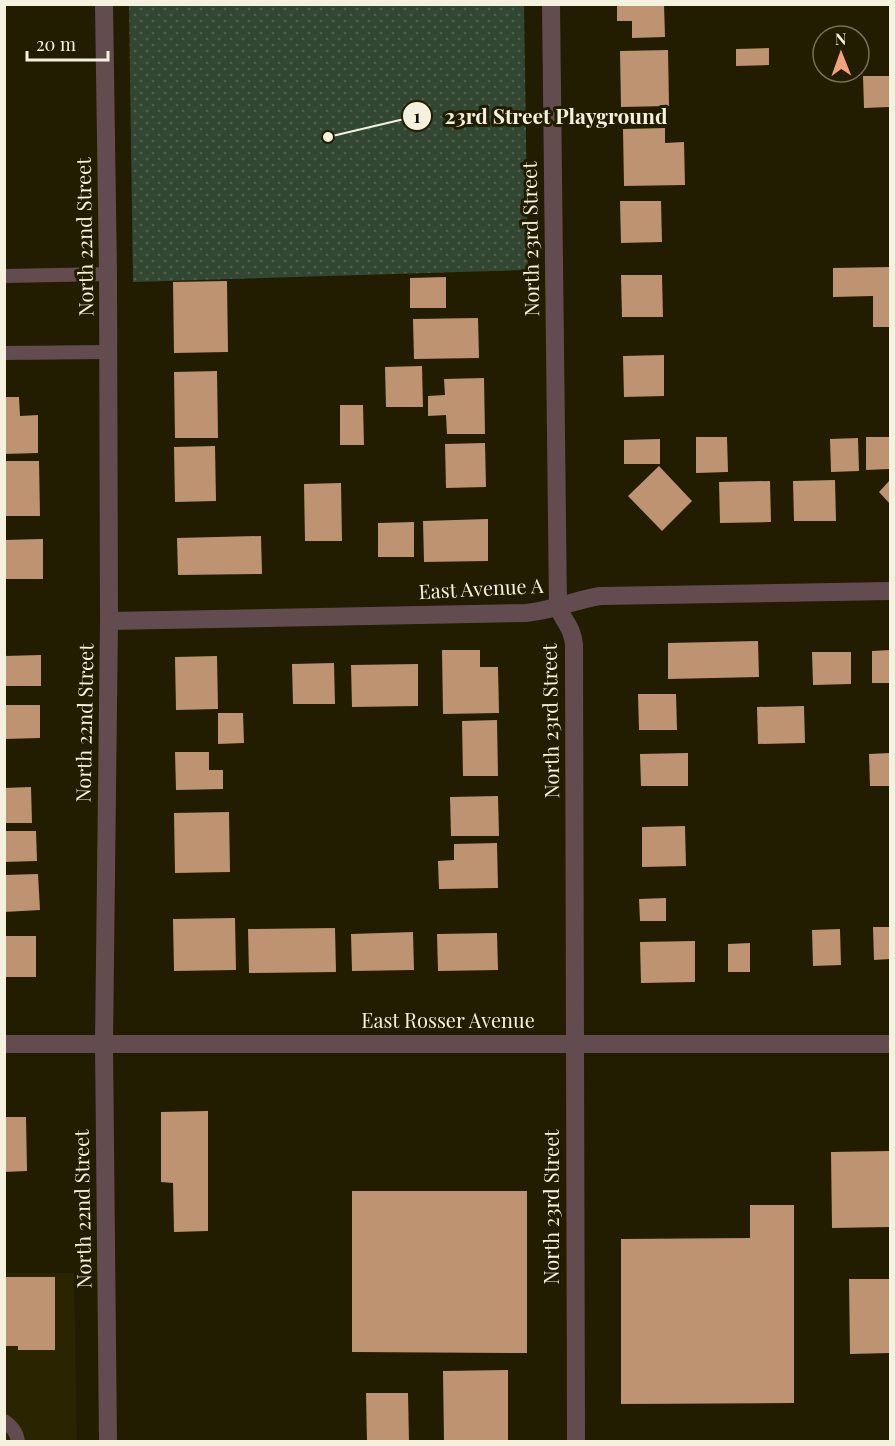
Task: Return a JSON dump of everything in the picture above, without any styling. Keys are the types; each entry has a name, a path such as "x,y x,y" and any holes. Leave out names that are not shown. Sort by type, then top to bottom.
{"street":[{"name":"North 22nd Street","path":"104,4 108,274 109,621 104,1044 108,1442"},
{"name":"North 23rd Street","path":"551,4 558,607 572,632 574,644 576,1442"},
{"name":"East Avenue A","path":"109,621 525,613 542,612 600,596 891,591"},
{"name":"East Rosser Avenue","path":"4,1044 891,1044"}],"lane":[{"path":"4,276 108,274"},
{"path":"4,353 108,352"},
{"path":"4,1422 15,1431 18,1442"}],"shaded area":[{"path":"4,1273 74,1273 77,1441 5,1441"}],"green space":[{"path":"129,5 524,5 528,270 133,282"}],"building":[{"path":"617,4 664,4 665,37 632,38 632,21 617,21"},
{"path":"769,48 769,65 736,66 736,49"},
{"path":"668,50 669,106 621,107 620,51"},
{"path":"871,76 890,76 890,107 864,108 863,84 871,84"},
{"path":"665,128 665,143 684,142 685,185 624,186 623,129"},
{"path":"620,201 661,201 662,242 621,243"},
{"path":"890,267 890,327 873,327 873,296 833,297 833,268"},
{"path":"621,275 662,275 663,317 622,317"},
{"path":"446,277 446,308 410,308 410,278"},
{"path":"227,281 228,352 174,353 173,282"},
{"path":"478,318 479,358 414,359 413,319"},
{"path":"664,355 664,396 624,397 623,356"},
{"path":"422,366 423,407 386,407 385,367"},
{"path":"217,371 218,438 175,438 174,372"},
{"path":"484,378 485,434 447,434 446,415 428,416 428,396 445,395 444,379"},
{"path":"4,397 19,397 20,416 38,415 38,453 4,454"},
{"path":"340,405 363,405 364,445 340,445"},
{"path":"696,437 727,437 728,472 696,473"},
{"path":"866,437 889,437 889,469 866,470"},
{"path":"858,438 859,471 831,472 830,439"},
{"path":"660,439 660,464 624,464 624,440"},
{"path":"485,443 486,487 446,488 445,444"},
{"path":"215,446 216,501 175,502 174,447"},
{"path":"4,461 39,461 40,516 4,516"},
{"path":"659,466 692,501 662,531 628,496"},
{"path":"835,480 836,521 794,521 793,481"},
{"path":"890,480 890,504 879,492"},
{"path":"770,481 771,522 720,523 719,482"},
{"path":"341,483 342,541 305,541 304,484"},
{"path":"488,519 488,561 424,562 423,521"},
{"path":"414,522 414,557 378,557 378,523"},
{"path":"261,536 262,574 178,575 177,538"},
{"path":"43,539 43,579 4,579 4,540"},
{"path":"758,641 759,677 668,679 668,643"},
{"path":"442,650 480,650 480,667 498,667 499,713 443,714"},
{"path":"890,650 890,683 872,683 872,651"},
{"path":"812,652 851,652 851,684 813,685"},
{"path":"41,655 41,686 4,686 4,656"},
{"path":"217,656 218,709 176,710 175,657"},
{"path":"334,663 335,704 293,704 292,664"},
{"path":"418,664 418,706 352,707 351,665"},
{"path":"638,694 676,694 677,730 639,730"},
{"path":"4,705 40,705 40,738 4,739"},
{"path":"804,706 805,743 758,744 757,707"},
{"path":"218,713 243,713 244,743 218,744"},
{"path":"497,720 498,776 463,776 462,721"},
{"path":"175,752 209,752 209,770 223,770 223,789 176,790"},
{"path":"688,753 688,786 641,786 640,754"},
{"path":"890,753 890,786 870,786 869,754"},
{"path":"31,787 32,823 4,823 4,788"},
{"path":"498,796 499,836 451,836 450,797"},
{"path":"229,812 230,872 175,873 174,813"},
{"path":"685,826 686,866 642,867 642,827"},
{"path":"4,831 36,831 37,861 4,862"},
{"path":"497,843 498,888 439,889 438,861 454,860 454,844"},
{"path":"38,874 40,910 4,912 4,875"},
{"path":"666,898 666,921 640,921 639,899"},
{"path":"235,918 236,970 174,971 173,919"},
{"path":"873,927 890,927 890,959 874,960"},
{"path":"335,928 336,972 249,973 248,929"},
{"path":"840,929 841,965 813,966 812,930"},
{"path":"413,932 414,970 352,971 351,934"},
{"path":"497,933 498,970 438,971 437,934"},
{"path":"4,936 36,936 36,977 4,977"},
{"path":"695,941 695,982 641,983 640,942"},
{"path":"750,943 750,972 728,972 728,944"},
{"path":"208,1111 208,1231 174,1232 173,1183 161,1182 161,1112"},
{"path":"4,1117 26,1117 27,1171 4,1172"},
{"path":"890,1151 890,1227 832,1228 831,1152"},
{"path":"352,1191 527,1191 527,1353 352,1352"},
{"path":"750,1205 794,1205 794,1403 621,1404 621,1239 750,1238"},
{"path":"4,1277 55,1277 55,1350 18,1350 18,1346 4,1346"},
{"path":"849,1279 890,1279 890,1353 850,1354"},
{"path":"508,1370 508,1442 444,1442 443,1371"},
{"path":"366,1393 408,1393 409,1442 367,1442"}],"place":[{"name":"23rd Street Playground","path":"328,137"}]}
